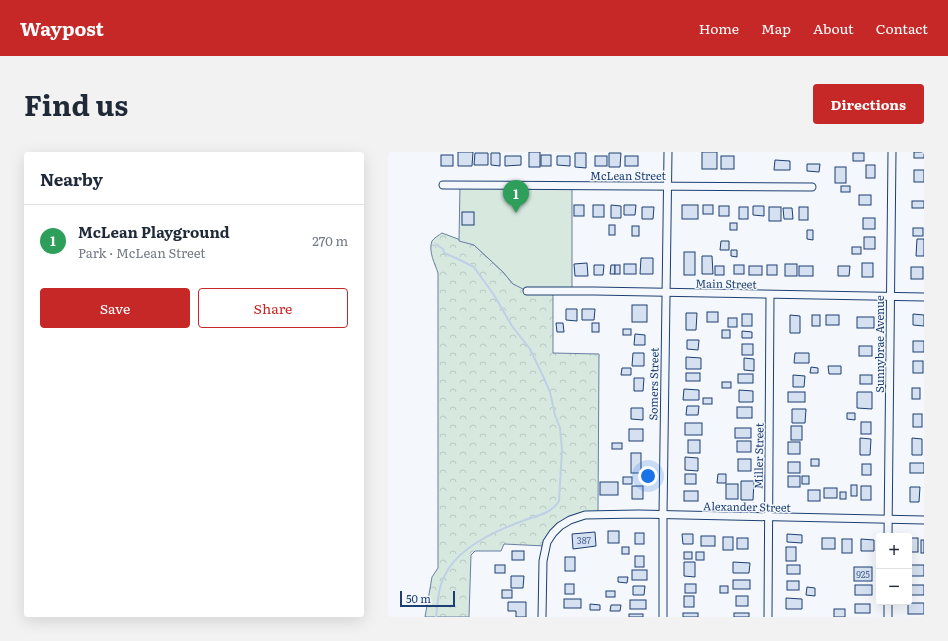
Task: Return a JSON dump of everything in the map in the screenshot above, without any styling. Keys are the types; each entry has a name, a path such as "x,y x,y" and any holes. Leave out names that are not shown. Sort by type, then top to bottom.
{"street":[{"name":"Somers Street","path":"663,617 662,515 668,152"},
{"name":"Sunnybrae Avenue","path":"888,533 892,152"},
{"name":"McLean Street","path":"443,184 812,187"},
{"name":"Main Street","path":"527,291 924,296"},
{"name":"Miller Street","path":"768,617 770,295"},
{"name":"Alexander Street","path":"542,617 544,551 552,533 570,520 594,514 924,520"},
{"path":"888,605 888,617"}],"green space":[{"path":"460,185 572,186 572,291 527,291 513,284 503,272 474,245 459,241"},
{"path":"442,233 474,245 503,272 513,284 553,291 553,353 599,354 598,513 569,519 545,546 504,544 501,551 475,551 471,555 469,617 425,617 432,577 438,568 438,273 432,257 431,245 432,241"}],"building":[{"path":"458,152 473,152 472,166 458,166"},
{"path":"529,152 540,152 540,167 529,167"},
{"path":"702,152 717,152 717,169 702,169"},
{"path":"914,152 924,152 924,158 914,158"},
{"path":"475,153 488,153 488,165 474,165"},
{"path":"491,153 500,153 500,166 491,165"},
{"path":"575,153 586,153 586,168 575,167"},
{"path":"609,153 621,153 620,167 609,167"},
{"path":"853,153 864,153 864,161 853,161"},
{"path":"441,155 453,155 453,166 441,166"},
{"path":"541,155 551,155 551,166 541,166"},
{"path":"505,156 521,156 521,165 505,166"},
{"path":"557,156 570,156 570,166 557,165"},
{"path":"595,156 607,156 607,166 595,166"},
{"path":"625,156 638,156 638,166 625,166"},
{"path":"721,156 734,156 734,169 721,169"},
{"path":"775,160 790,161 790,170 774,170"},
{"path":"807,164 820,164 819,172 807,171"},
{"path":"866,165 875,165 875,178 866,178"},
{"path":"835,167 846,167 846,183 835,183"},
{"path":"914,170 924,170 924,182 914,182"},
{"path":"841,186 850,186 850,192 841,192"},
{"path":"859,195 871,195 871,205 859,205"},
{"path":"912,201 924,201 924,208 912,208"},
{"path":"574,205 584,205 584,216 574,216"},
{"path":"593,205 604,205 604,217 593,217"},
{"path":"611,205 621,206 621,218 611,218"},
{"path":"624,205 636,205 635,215 624,215"},
{"path":"682,205 698,205 698,219 682,219"},
{"path":"703,205 713,205 713,214 703,214"},
{"path":"719,206 729,206 729,216 719,216"},
{"path":"753,206 764,206 764,216 753,215"},
{"path":"642,207 654,207 653,219 642,219"},
{"path":"739,207 748,207 748,219 739,219"},
{"path":"769,207 781,207 781,221 769,221"},
{"path":"799,207 808,207 808,220 799,220"},
{"path":"783,208 792,208 793,219 784,219"},
{"path":"462,212 474,212 474,225 462,225"},
{"path":"863,218 875,218 875,229 863,229"},
{"path":"730,223 737,223 737,230 730,230"},
{"path":"609,225 615,225 615,235 609,235"},
{"path":"632,226 639,226 639,236 632,236"},
{"path":"913,228 923,228 923,236 913,236"},
{"path":"807,230 813,230 813,240 807,239"},
{"path":"864,237 875,237 875,249 864,249"},
{"path":"917,239 924,239 924,256 916,256"},
{"path":"721,241 729,241 729,250 720,250"},
{"path":"852,247 861,247 861,254 852,254"},
{"path":"731,250 737,250 737,257 731,256"},
{"path":"684,252 695,252 695,275 684,275"},
{"path":"702,256 712,256 713,274 702,274"},
{"path":"641,258 653,258 653,274 640,274"},
{"path":"587,263 588,276 575,276 574,264"},
{"path":"862,263 873,263 873,277 862,277"},
{"path":"624,264 636,264 636,274 624,274"},
{"path":"785,264 797,264 797,276 785,276"},
{"path":"594,265 604,265 603,275 594,275"},
{"path":"611,265 615,265 615,274 610,274"},
{"path":"615,265 620,265 620,274 615,274"},
{"path":"734,265 744,265 744,274 734,274"},
{"path":"767,265 777,265 777,275 767,275"},
{"path":"715,266 724,266 724,275 715,275"},
{"path":"749,266 762,266 762,275 749,275"},
{"path":"799,266 813,266 813,276 799,276"},
{"path":"838,266 850,266 849,276 838,276"},
{"path":"911,267 923,267 923,279 911,279"},
{"path":"632,305 647,305 647,322 632,322"},
{"path":"566,309 577,309 577,321 566,320"},
{"path":"582,309 595,309 594,320 582,320"},
{"path":"707,312 718,312 718,322 707,322"},
{"path":"686,313 697,313 696,330 686,330"},
{"path":"742,314 752,314 752,326 742,326"},
{"path":"913,314 924,315 924,326 913,325"},
{"path":"790,315 800,316 800,333 790,333"},
{"path":"812,315 820,315 820,326 812,326"},
{"path":"826,315 839,315 839,325 826,325"},
{"path":"857,317 874,317 874,328 857,328"},
{"path":"728,318 737,318 737,327 728,327"},
{"path":"556,323 563,323 564,332 557,332"},
{"path":"592,323 599,323 599,332 592,332"},
{"path":"623,329 631,329 631,335 623,335"},
{"path":"722,330 730,330 730,338 722,338"},
{"path":"742,331 752,332 752,338 742,338"},
{"path":"635,334 645,335 645,345 634,345"},
{"path":"687,340 699,340 698,350 687,349"},
{"path":"913,341 924,341 924,352 913,352"},
{"path":"742,344 753,344 753,355 742,355"},
{"path":"859,346 872,346 872,356 859,356"},
{"path":"633,353 644,353 644,366 632,366"},
{"path":"795,353 809,353 809,363 794,363"},
{"path":"686,357 701,358 701,369 686,369"},
{"path":"744,358 754,359 754,371 744,370"},
{"path":"913,361 923,361 923,373 913,373"},
{"path":"828,366 841,366 841,374 829,374"},
{"path":"811,367 818,368 818,373 810,373"},
{"path":"622,368 631,368 631,375 621,375"},
{"path":"686,373 700,373 700,381 686,381"},
{"path":"738,374 753,374 753,383 738,383"},
{"path":"793,375 805,376 804,387 793,387"},
{"path":"860,375 872,375 872,384 860,384"},
{"path":"634,378 644,378 643,391 634,391"},
{"path":"722,382 731,382 731,388 722,388"},
{"path":"912,388 920,388 920,399 912,399"},
{"path":"684,389 699,390 699,400 683,400"},
{"path":"739,390 753,391 753,402 739,402"},
{"path":"788,392 805,392 805,402 788,402"},
{"path":"857,392 872,392 872,409 857,408"},
{"path":"703,398 712,398 712,404 703,404"},
{"path":"687,406 699,406 698,415 686,415"},
{"path":"737,407 752,407 752,418 737,418"},
{"path":"631,408 643,408 643,420 631,419"},
{"path":"792,409 806,409 805,423 792,423"},
{"path":"847,413 855,413 855,420 847,419"},
{"path":"913,414 922,414 922,427 913,427"},
{"path":"861,422 871,422 871,434 861,434"},
{"path":"685,423 702,423 702,435 685,435"},
{"path":"791,426 802,426 802,440 791,440"},
{"path":"735,428 751,428 751,438 735,438"},
{"path":"629,429 643,429 643,441 629,441"},
{"path":"860,438 871,439 870,455 860,455"},
{"path":"912,438 922,439 922,455 912,455"},
{"path":"688,440 700,440 700,453 688,453"},
{"path":"737,441 751,441 751,452 737,452"},
{"path":"788,442 800,442 800,454 788,454"},
{"path":"612,443 622,443 622,449 612,449"},
{"path":"631,453 641,453 641,473 631,473"},
{"path":"685,457 698,458 698,471 685,470"},
{"path":"738,459 751,459 751,471 738,471"},
{"path":"811,459 819,459 819,466 811,466"},
{"path":"788,462 800,462 800,473 788,473"},
{"path":"910,463 924,463 924,473 910,473"},
{"path":"862,464 871,464 871,475 862,475"},
{"path":"685,474 696,474 696,484 685,484"},
{"path":"718,474 726,474 726,483 717,483"},
{"path":"788,476 800,476 800,487 788,487"},
{"path":"802,476 809,476 809,484 802,484"},
{"path":"623,477 632,477 632,484 623,484"},
{"path":"741,481 754,481 753,500 741,500"},
{"path":"600,482 618,482 618,495 600,495"},
{"path":"726,484 738,484 738,499 726,499"},
{"path":"851,485 857,485 857,496 851,496"},
{"path":"632,486 643,486 643,499 632,499"},
{"path":"861,486 871,486 871,500 861,500"},
{"path":"910,487 920,487 919,502 910,502"},
{"path":"824,488 837,488 837,498 824,498"},
{"path":"808,490 820,490 820,501 808,501"},
{"path":"684,491 698,491 698,501 684,501"},
{"path":"840,492 846,492 846,499 840,499"},
{"path":"608,531 619,531 619,543 608,543"},
{"path":"595,532 596,546 573,549 572,534"},
{"path":"635,533 644,533 644,544 635,544"},
{"path":"682,534 693,534 693,544 683,544"},
{"path":"787,534 802,535 802,543 787,542"},
{"path":"701,536 715,536 715,546 701,546"},
{"path":"723,537 733,537 733,550 723,550"},
{"path":"737,538 748,538 748,549 737,549"},
{"path":"822,538 835,538 835,549 822,549"},
{"path":"912,538 918,538 918,552 912,552"},
{"path":"842,539 852,539 852,553 842,553"},
{"path":"861,539 874,540 874,551 861,551"},
{"path":"921,540 924,540 924,553 921,553"},
{"path":"622,547 629,547 629,554 622,554"},
{"path":"786,547 796,547 796,561 786,561"},
{"path":"512,551 524,551 524,560 512,560"},
{"path":"684,552 692,552 692,559 684,559"},
{"path":"696,552 704,552 704,560 696,560"},
{"path":"635,556 644,556 644,567 635,567"},
{"path":"565,557 575,557 575,571 565,571"},
{"path":"684,562 695,562 695,577 684,576"},
{"path":"733,562 750,563 749,573 733,573"},
{"path":"495,565 505,565 505,573 495,573"},
{"path":"787,565 800,565 800,574 787,574"},
{"path":"912,565 924,565 924,576 912,576"},
{"path":"854,567 872,567 872,581 854,581"},
{"path":"632,570 647,570 647,580 632,580"},
{"path":"511,576 524,576 523,588 511,588"},
{"path":"618,577 628,577 627,583 618,582"},
{"path":"733,580 750,580 750,589 733,589"},
{"path":"787,581 799,581 799,590 787,590"},
{"path":"565,584 574,584 574,594 565,594"},
{"path":"685,584 696,584 696,593 685,593"},
{"path":"855,585 872,585 872,595 855,595"},
{"path":"912,585 924,585 924,595 912,595"},
{"path":"633,586 645,586 644,595 633,595"},
{"path":"720,586 728,586 728,593 720,593"},
{"path":"807,587 815,588 815,596 806,595"},
{"path":"502,590 512,590 512,598 502,598"},
{"path":"606,591 615,591 615,597 606,597"},
{"path":"684,596 694,596 694,607 684,607"},
{"path":"736,596 748,596 748,606 736,606"},
{"path":"786,598 802,599 802,609 786,609"},
{"path":"564,599 581,599 581,608 564,608"},
{"path":"630,600 646,600 646,609 630,609"},
{"path":"508,602 526,602 526,617 516,617 516,611 508,611"},
{"path":"912,603 924,603 924,614 908,614 908,605 912,605"},
{"path":"590,604 600,605 600,610 590,610"},
{"path":"855,604 870,604 870,613 855,613"},
{"path":"611,605 621,605 620,611 610,611"},
{"path":"834,609 845,609 845,617 834,617"},
{"path":"683,613 698,613 698,617 683,617"},
{"path":"734,613 749,613 749,617 734,617"},
{"path":"629,614 643,614 643,617 629,617"}],"waterway":[{"path":"436,244 443,249 444,253 474,267 494,295 512,326 530,349 550,392 555,415 560,428 562,450 559,501 556,505 544,514 514,524 491,534 459,556 451,565 441,585 436,617"}],"place":[{"name":"McLean Playground","path":"516,213"}]}
